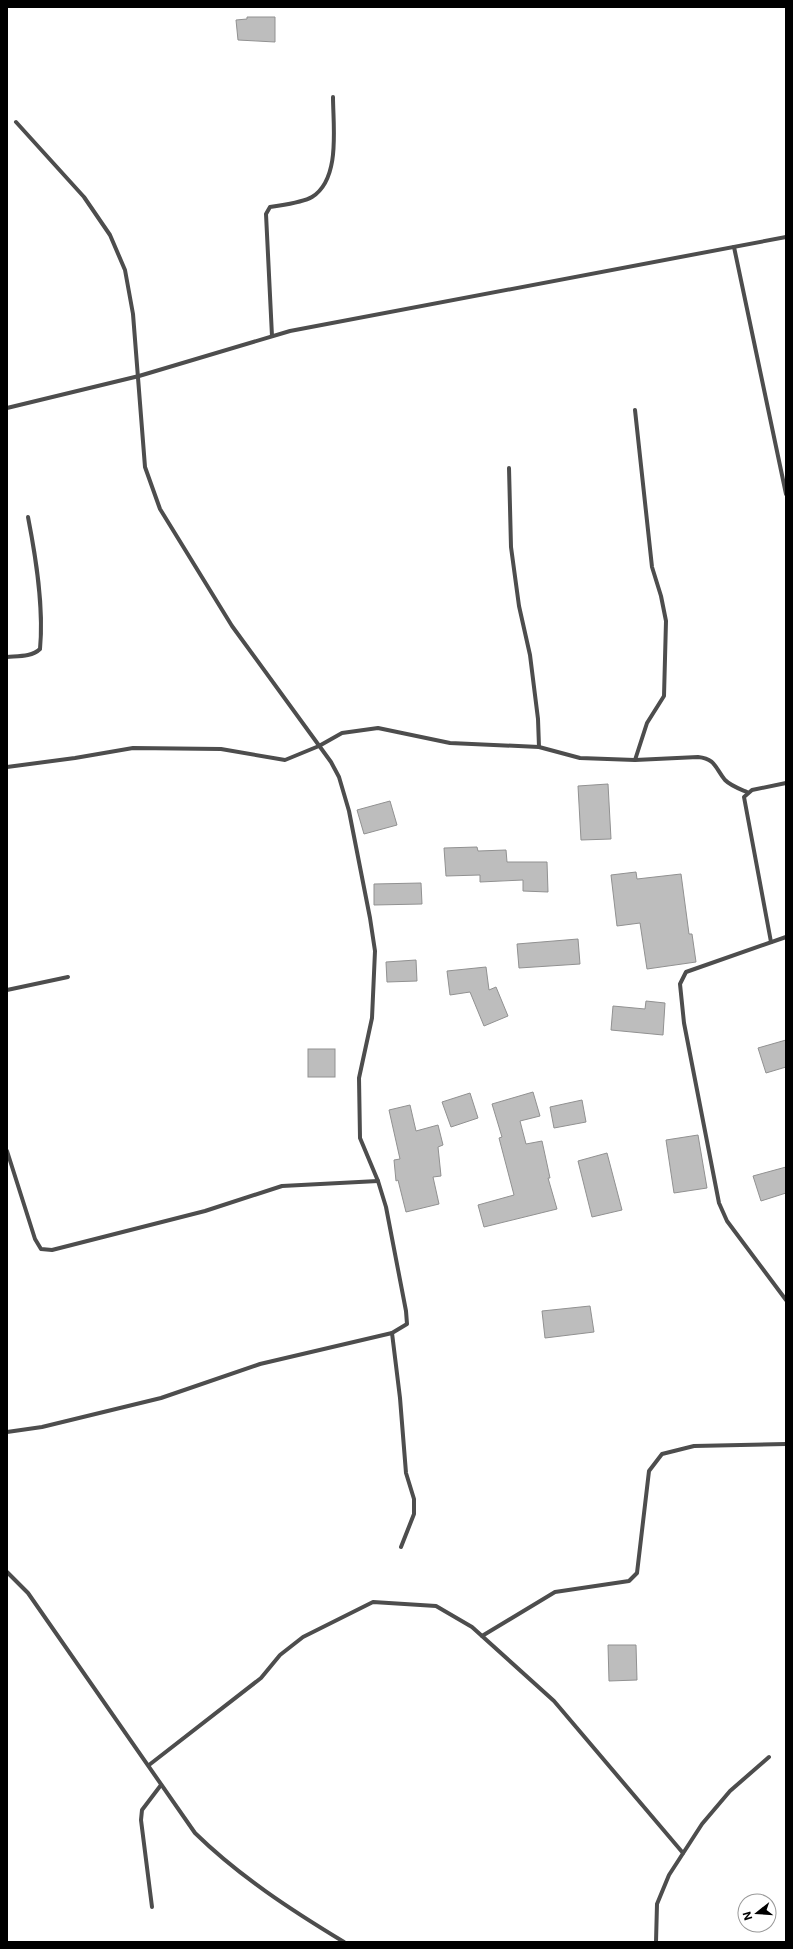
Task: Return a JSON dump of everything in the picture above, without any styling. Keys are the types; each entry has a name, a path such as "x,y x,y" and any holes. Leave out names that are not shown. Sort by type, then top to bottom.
{"street":[{"path":"272,336 266,214 270,207 311,198 328,179 332,166 333,97"},
{"path":"7,1432 42,1427 161,1398 260,1364 392,1333 407,1324 406,1311 386,1207 378,1181 360,1138 359,1078 373,1011 375,951 350,812 339,777 331,762 232,626 160,509 145,467 133,314 125,270 110,235 84,197 16,122"},
{"path":"7,408 139,376 272,336 786,237"},
{"path":"734,247 786,494"},
{"path":"635,410 652,567 661,596 666,621 664,696 647,723 635,760"},
{"path":"509,468 511,547 531,663 538,720 539,747"},
{"path":"7,658 36,653 40,649 41,628 34,548 28,517"},
{"path":"7,766 75,758 133,748 221,749 285,760 319,746 342,732 378,728 450,743 539,747 580,758 635,760 698,757 707,758 712,761 731,785 747,792"},
{"path":"771,942 744,797 747,792 752,790 786,783"},
{"path":"786,937 686,972 680,984 684,1023 719,1203 727,1221 786,1300"},
{"path":"7,990 68,977"},
{"path":"7,1151 35,1239 41,1248 52,1250 205,1211 282,1186 378,1181"},
{"path":"392,1333 400,1398 406,1473 414,1499 414,1514 402,1547"},
{"path":"482,1636 555,1592 629,1581 634,1578 636,1573 648,1471 662,1454 694,1446 786,1444"},
{"path":"7,1572 28,1593 195,1833 215,1852 266,1892 344,1942"},
{"path":"149,1765 261,1678 280,1654 303,1637 373,1602 436,1606 472,1627 554,1701 683,1853"},
{"path":"656,1942 657,1904 669,1875 702,1824 730,1791 769,1757"},
{"path":"152,1907 141,1820 142,1810 161,1785"}],"building":[{"path":"247,17 275,17 275,42 238,40 236,20 247,19"},
{"path":"608,784 611,839 581,840 578,786"},
{"path":"390,801 397,825 364,834 357,810"},
{"path":"477,847 478,851 506,850 507,862 547,862 548,892 523,891 523,880 480,882 480,875 446,876 444,848"},
{"path":"636,872 637,879 681,874 689,934 692,934 696,962 647,969 640,923 617,926 611,875"},
{"path":"421,883 422,904 374,905 374,884"},
{"path":"578,939 580,964 519,968 517,944"},
{"path":"416,960 417,981 387,982 386,962"},
{"path":"486,967 489,990 496,987 508,1016 484,1026 470,992 450,995 447,971"},
{"path":"646,1001 665,1003 663,1035 611,1030 613,1006 645,1009"},
{"path":"786,1040 786,1067 766,1073 758,1048"},
{"path":"308,1049 335,1049 335,1077 308,1077"},
{"path":"533,1092 540,1116 520,1121 526,1144 542,1141 550,1178 548,1178 557,1209 484,1227 478,1205 514,1195 499,1138 502,1137 492,1104"},
{"path":"470,1093 478,1118 451,1127 442,1102"},
{"path":"582,1100 586,1122 554,1128 550,1107"},
{"path":"410,1105 416,1131 438,1125 443,1145 438,1147 441,1176 433,1177 439,1204 406,1212 398,1180 396,1181 394,1160 400,1159 389,1110"},
{"path":"698,1135 707,1188 674,1193 666,1140"},
{"path":"607,1153 622,1210 592,1217 578,1161"},
{"path":"786,1167 786,1193 761,1201 753,1176"},
{"path":"590,1306 594,1332 545,1338 542,1311"},
{"path":"608,1645 636,1645 637,1680 609,1681"}]}
